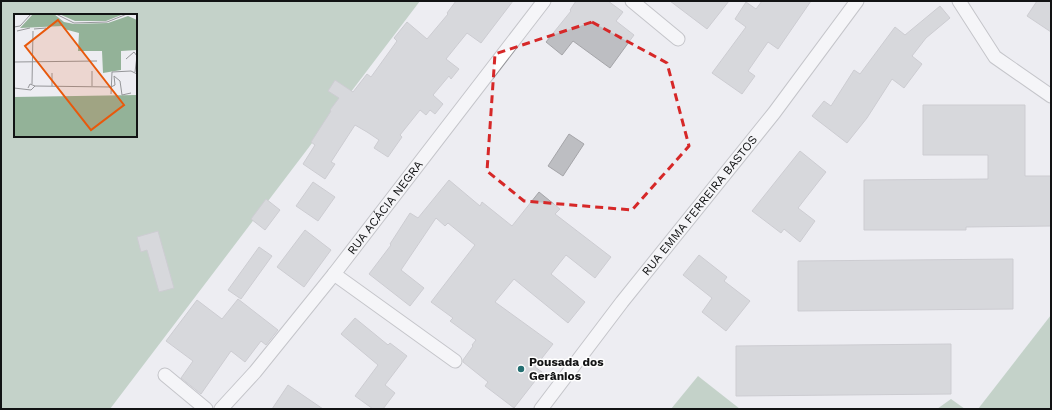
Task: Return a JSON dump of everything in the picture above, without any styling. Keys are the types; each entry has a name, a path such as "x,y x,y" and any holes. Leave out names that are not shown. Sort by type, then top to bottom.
{"street":[{"name":"RUA ACÁCIA NEGRA","path":"221,409 256,372 334,274 544,1"},
{"path":"632,1 678,39"},
{"name":"RUA EMMA FERREIRA BASTOS","path":"541,409 622,302 774,113 857,1"},
{"path":"959,1 995,57 1051,96"},
{"path":"334,274 455,361"},
{"path":"165,375 206,409"}],"highlighted area":[{"path":"592,22 667,63 689,146 632,210 524,201 487,171 495,54"}],"green space":[{"path":"1,1 420,1 110,409 1,409"},
{"path":"1051,315 1051,409 978,409"},
{"path":"698,376 740,409 671,409"},
{"path":"951,399 965,409 937,409"}],"building":[{"path":"456,1 513,1 481,43 467,33 446,59 459,69 451,79 449,76 433,95 443,104 435,114 430,110 426,115 420,110 400,135 402,137 388,157 374,148 379,140 355,125 331,162 335,164 325,179 303,164 315,145 311,142 339,98 328,91 335,80 353,92 367,74 371,77 397,41 394,38 407,22 427,39 448,14 447,13"},
{"path":"576,1 608,1 623,12 616,21 634,35 610,68 573,41 562,55 546,42 571,11 570,10"},
{"path":"670,1 729,1 707,29"},
{"path":"762,1 811,1 778,49 768,42 748,71 755,76 742,94 712,73 746,27 735,19 746,2 756,9"},
{"path":"1037,1 1051,1 1051,32 1027,16"},
{"path":"940,6 950,18 926,38 912,56 922,64 904,88 892,79 867,118 847,143 812,116 824,101 831,106 854,70 860,74 895,27 905,35"},
{"path":"923,105 1025,105 1025,176 1051,176 1051,226 966,227 966,230 864,230 864,180 988,179 988,155 923,155"},
{"path":"569,134 584,144 563,176 548,166"},
{"path":"800,151 826,172 798,208 815,221 800,242 784,229 781,233 752,211"},
{"path":"449,180 480,206 482,202 512,226 539,192 560,209 555,214 611,257 595,278 566,255 551,274 585,302 568,323 514,279 495,302 553,344 535,367 542,372 514,408 485,386 488,382 463,362 476,340 450,321 453,318 431,302 475,245 448,223 445,226 436,218 401,270 424,288 410,306 369,274 391,245 390,244 410,213 418,218"},
{"path":"313,182 335,197 318,221 296,206"},
{"path":"266,199 280,210 265,230 251,219"},
{"path":"305,230 331,250 304,287 277,267"},
{"path":"158,231 174,288 159,292 147,250 141,252 137,237"},
{"path":"259,247 272,256 241,299 228,290"},
{"path":"699,255 727,277 724,281 750,301 726,331 702,312 712,298 683,275"},
{"path":"1013,259 1013,309 798,311 798,261"},
{"path":"238,299 278,330 266,345 261,341 245,362 231,351 201,394 181,378 193,361 166,341 197,300 222,319"},
{"path":"355,318 388,345 390,343 407,356 385,385 395,393 383,409 373,409 355,396 378,365 341,334"},
{"path":"951,344 951,394 736,396 736,346"},
{"path":"288,385 323,409 272,409"}],"place":[{"name":"Pousada dos Gerânios","path":"521,369"}]}
